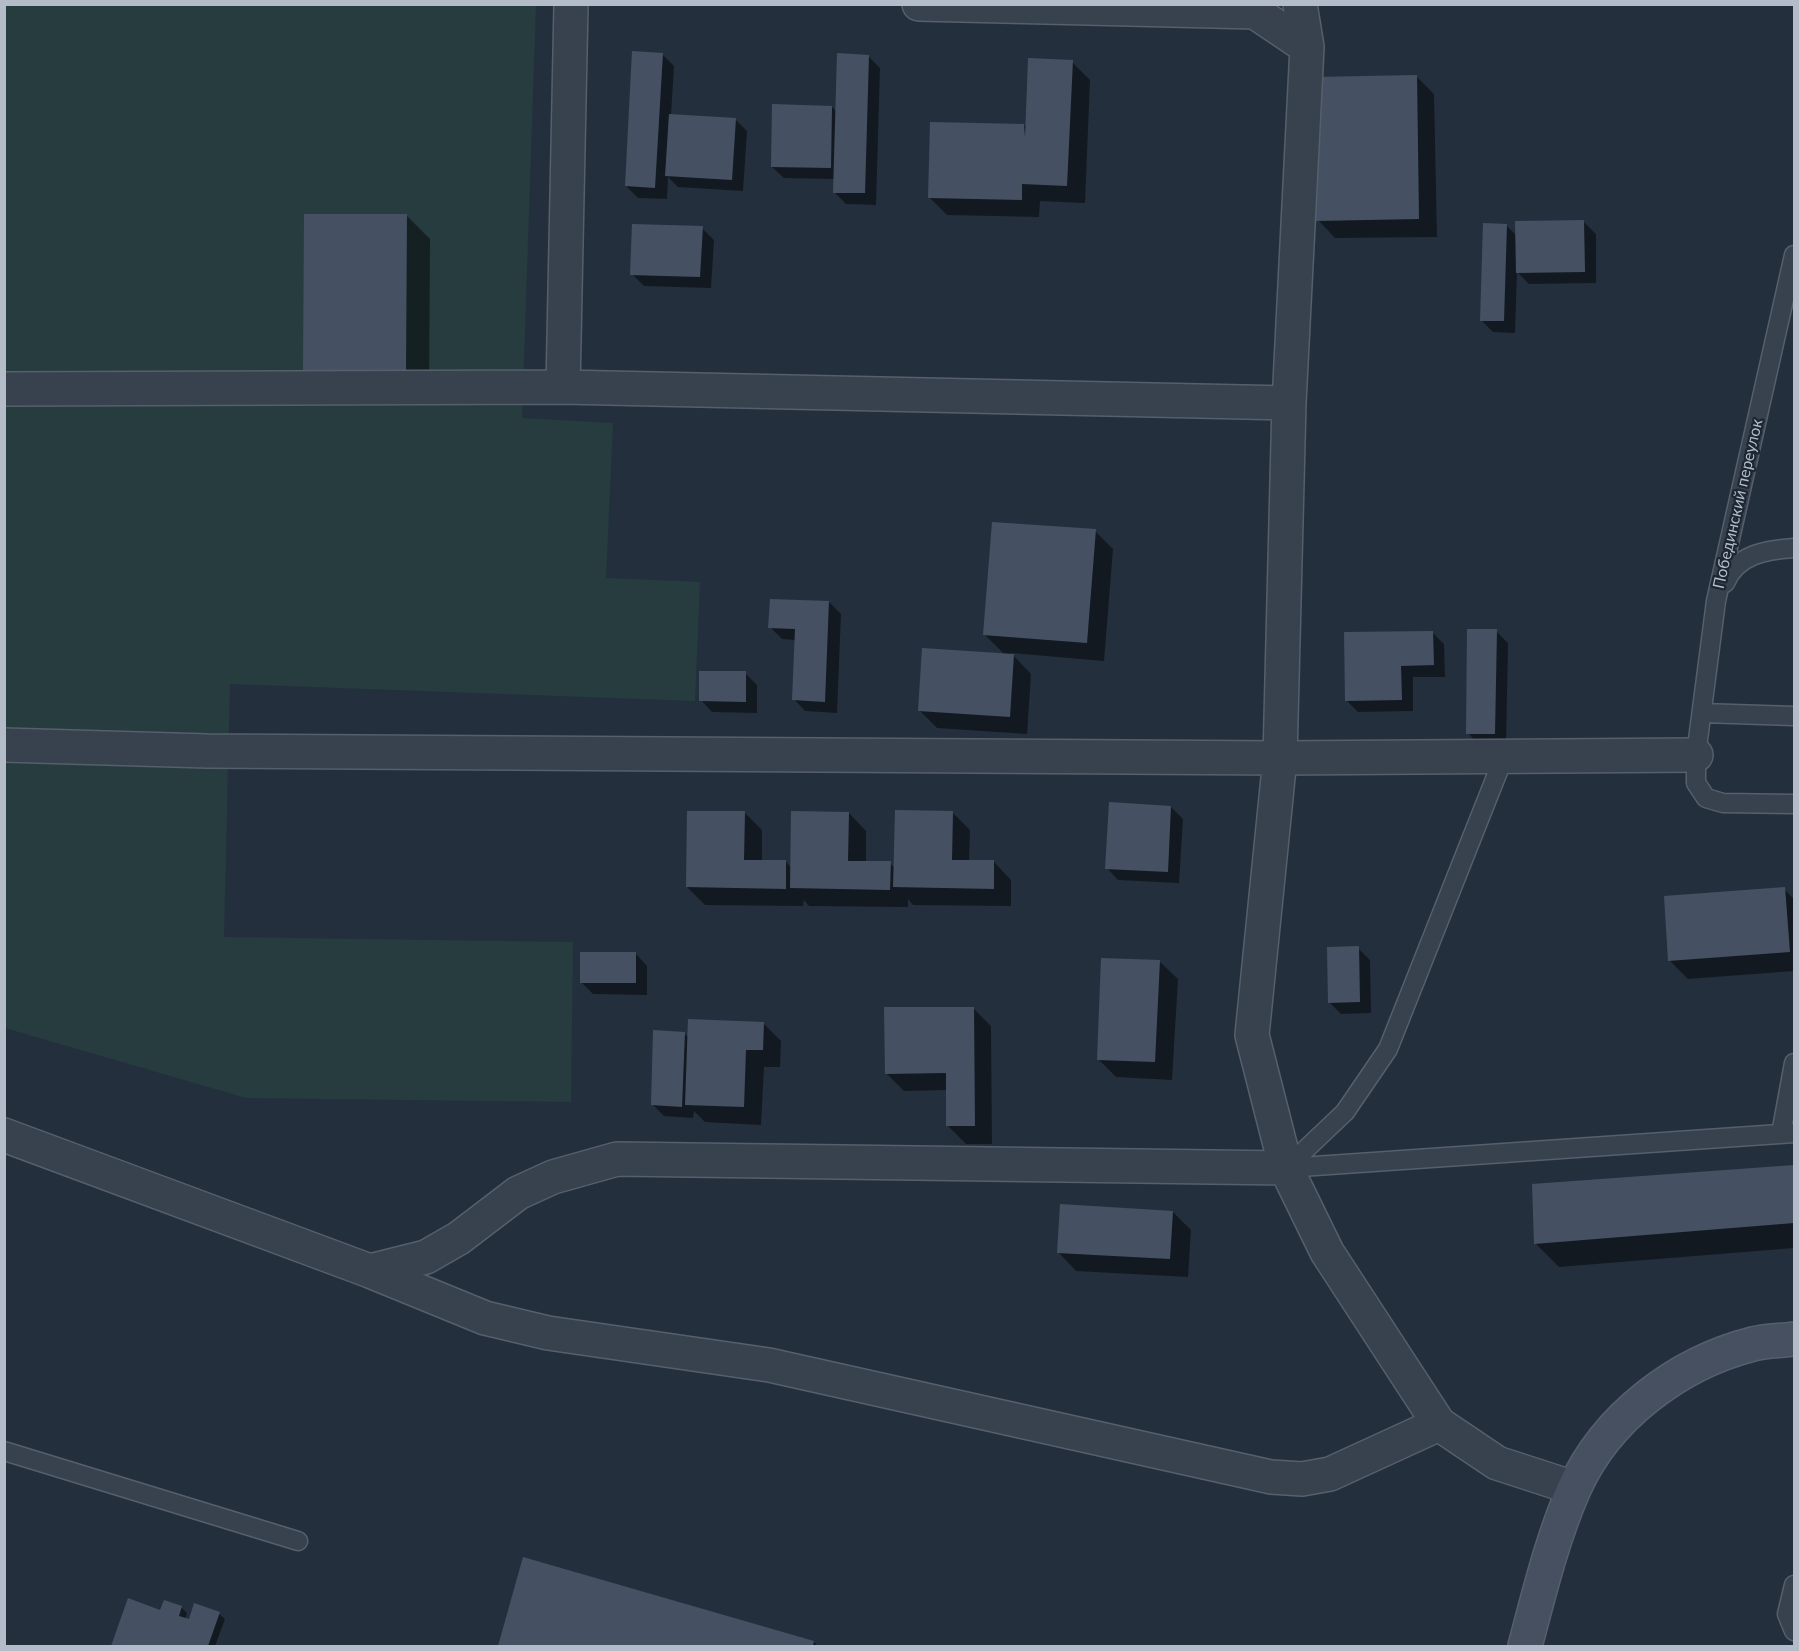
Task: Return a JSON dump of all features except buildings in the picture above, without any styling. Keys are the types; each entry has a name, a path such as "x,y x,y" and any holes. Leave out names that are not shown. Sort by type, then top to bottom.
{"street":[{"path":"563,387 571,4"},
{"path":"919,4 1254,12 1306,47"},
{"path":"1300,4 1306,47 1289,403 1280,758 1252,1035 1286,1168 1327,1252 1438,1424 1497,1463 1574,1488"},
{"path":"4,389 563,387 1289,403"},
{"path":"4,746 219,751 1280,758 1503,759 1696,755"},
{"path":"4,1135 370,1271 485,1318 527,1328 770,1365 1271,1477 1302,1479 1330,1474 1438,1424"},
{"path":"370,1271 426,1257 459,1238 518,1193 553,1177 617,1159 1286,1168"},
{"path":"1525,1647 1550,1555 1574,1488 1607,1433 1655,1390 1704,1361 1755,1343 1794,1339"}],"lane":[{"name":"Побединский переулок","path":"1794,255 1716,601 1696,755 1696,783 1706,798 1723,803 1794,804"},
{"path":"1716,601 1730,570 1753,555 1794,548"},
{"path":"1702,713 1794,716"},
{"path":"1286,1168 1346,1112 1388,1049 1503,759"},
{"path":"1286,1168 1788,1134 1794,1063"},
{"path":"4,1451 298,1541"},
{"path":"1794,1585 1787,1614 1794,1631"}],"green space":[{"path":"4,5 536,5 522,418 613,423 606,578 700,582 695,701 230,684 224,937 573,942 571,1102 246,1098 5,1028"}]}
